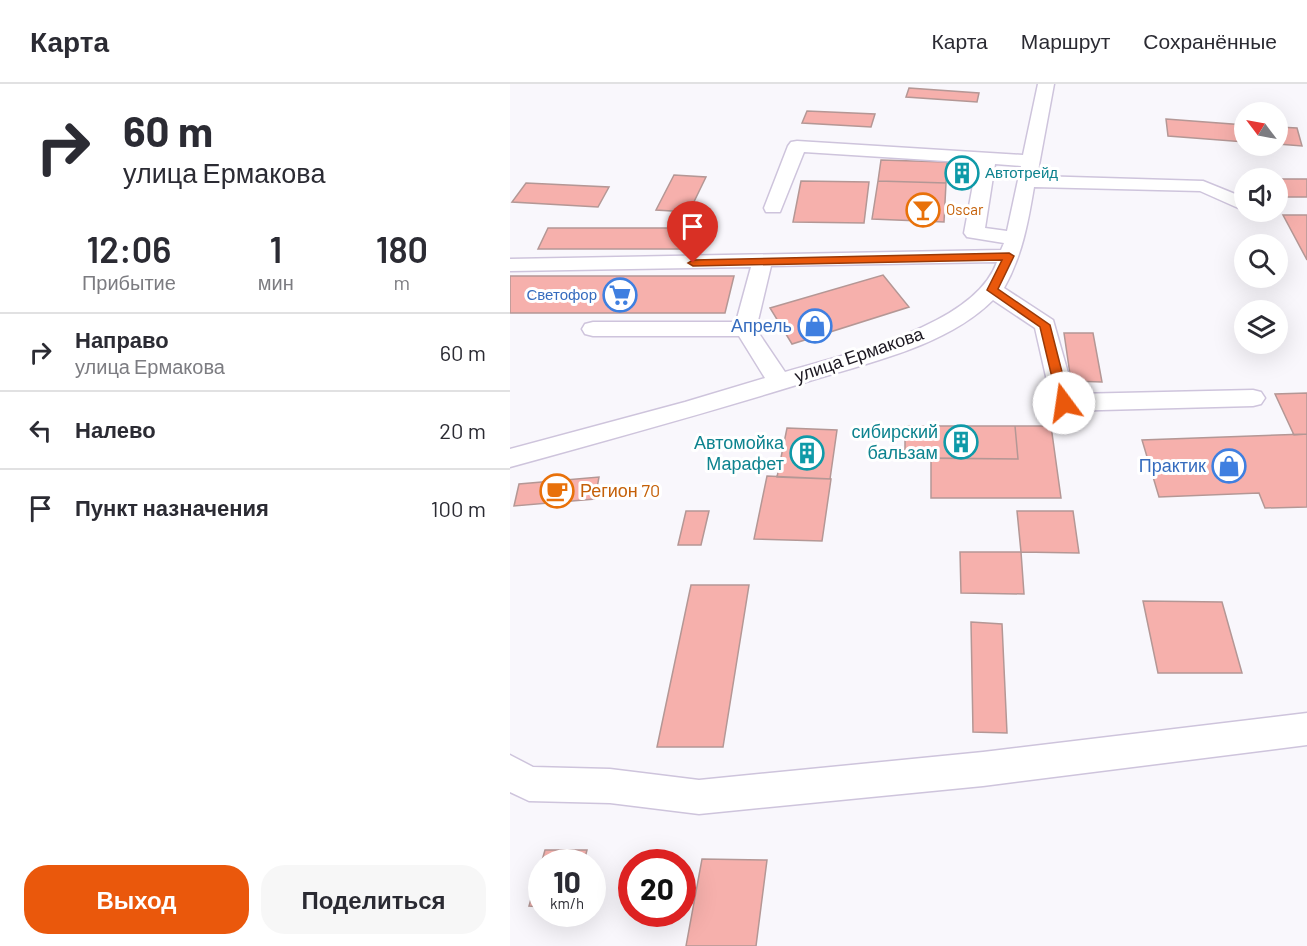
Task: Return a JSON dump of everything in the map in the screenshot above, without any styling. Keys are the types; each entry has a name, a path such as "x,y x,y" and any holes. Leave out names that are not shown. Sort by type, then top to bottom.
{"street":[{"name":"улица Ермакова","path":"510,458 687,410 887,349 944,326 970,311 992,290 1012,247 1030,171 1046,84"},
{"path":"773,208 797,146 987,158 1030,171 1203,186 1234,200"},
{"path":"987,158 974,233 1012,247"},
{"path":"510,265 762,262 1012,247"},
{"path":"762,262 745,330 780,382"},
{"path":"992,290 1045,325 1064,403 1253,398"},
{"path":"593,330 745,330"},
{"path":"510,772 529,784 609,786 699,797 983,769 1307,729"}],"building":[{"path":"909,88 979,93 977,102 906,97"},
{"path":"807,111 875,114 871,127 802,123"},
{"path":"1166,119 1234,124 1234,141 1168,136"},
{"path":"1288,128 1297,128 1302,146 1288,145"},
{"path":"881,160 947,162 946,183 878,181"},
{"name":"Автотрейд","path":"956,163 974,165 968,183 949,181"},
{"path":"674,175 706,177 689,212 656,210"},
{"path":"1288,179 1307,179 1307,197 1288,197"},
{"path":"801,181 869,182 864,223 793,222"},
{"path":"878,181 946,183 944,222 872,219"},
{"path":"526,183 609,187 598,207 512,202"},
{"path":"1288,215 1307,215 1307,260 1287,222"},
{"path":"548,228 700,228 694,249 538,249"},
{"name":"Апрель","path":"883,275 909,307 792,344 770,308"},
{"name":"Светофор","path":"510,276 734,276 725,313 510,313"},
{"path":"1064,333 1093,333 1102,382 1071,381"},
{"path":"1307,393 1307,434 1294,435 1275,394"},
{"name":"сибирский бальзам","path":"905,426 1015,426 1018,459 905,458"},
{"path":"1015,426 1051,426 1061,498 931,498 931,458 1018,459"},
{"name":"Автомойка Марафет","path":"787,428 837,430 830,479 777,477"},
{"name":"Практик","path":"1307,434 1307,507 1265,508 1259,493 1159,497 1142,440"},
{"path":"767,476 831,479 822,541 754,539"},
{"name":"Регион 70","path":"599,477 595,499 514,506 519,484"},
{"path":"686,511 709,511 701,545 678,545"},
{"path":"1017,511 1073,511 1079,553 1021,552"},
{"path":"960,552 1021,552 1024,594 961,593"},
{"path":"691,585 749,585 723,747 657,747"},
{"path":"1143,601 1222,602 1242,673 1158,673"},
{"path":"971,622 1002,624 1007,733 973,732"},
{"path":"702,859 767,860 756,946 686,946 689,927 696,927 696,892"}],"place":[{"name":"Автотрейд","path":"962,173"},
{"name":"Oscar","path":"923,210"},
{"name":"Светофор","path":"620,295"},
{"name":"Апрель","path":"815,326"},
{"name":"сибирский бальзам","path":"961,442"},
{"name":"Автомойка Марафет","path":"807,453"},
{"name":"Практик","path":"1229,466"},
{"name":"Регион 70","path":"557,491"}],"route":[{"path":"693,263 1009,256 992,290 1045,325 1064,403"}]}
